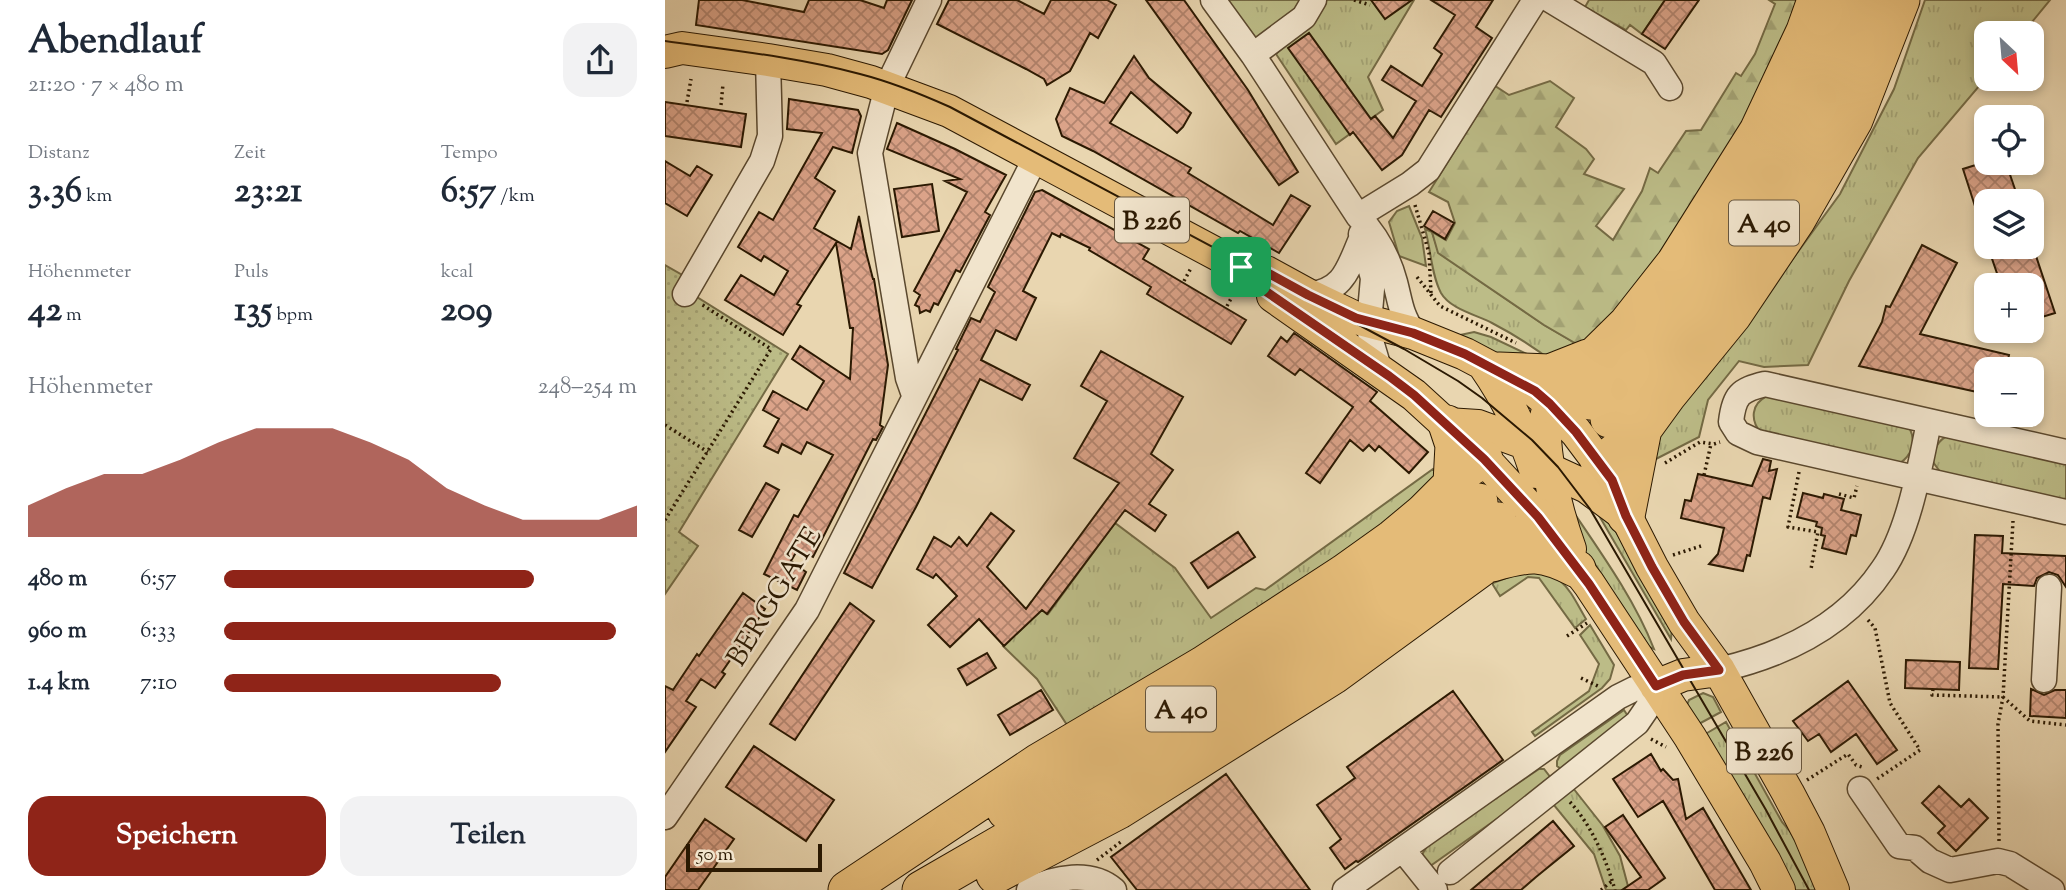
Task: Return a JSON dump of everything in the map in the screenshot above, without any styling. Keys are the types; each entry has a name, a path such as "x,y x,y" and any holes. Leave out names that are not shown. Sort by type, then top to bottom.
{"highway":[{"path":"1550,404 1562,388 1627,324 1675,263 1758,131 1805,31 1816,0"},
{"name":"A 40","path":"1845,0 1813,80 1762,173 1731,224 1684,292 1639,348 1599,410 1656,369 1701,314 1781,197 1849,67 1874,0"},
{"path":"1599,461 1608,458 1643,429 1733,315 1796,221 1854,120 1901,0"},
{"path":"1491,367 1550,373 1595,355"},
{"path":"1447,424 1477,502"},
{"path":"1626,516 1643,429"},
{"path":"1477,502 1475,463 1484,459"},
{"name":"A 40","path":"847,890 1039,762 1203,665 1289,610 1393,538 1423,513 1477,502"},
{"name":"A 40","path":"867,890 1201,697 1320,620 1405,560 1477,502"},
{"name":"A 40","path":"921,890 1139,764 1335,643 1444,564 1477,502"},
{"path":"967,890 1119,810 1334,675 1526,535 1538,517"},
{"path":"1488,564 1516,556 1538,554 1558,559 1577,569"}],"main road":[{"name":"B 226","path":"670,48 768,60 827,71 887,87 949,111 1241,267 1266,272 1369,323 1413,333 1491,367 1535,391 1576,432 1612,480 1626,516 1684,622 1719,670 1788,793 1809,833 1833,890"},
{"name":"B 226","path":"1241,267 1261,288 1379,368 1447,424 1538,517 1669,681 1732,806 1779,890"},
{"path":"1491,367 1539,457 1577,569"},
{"path":"1538,517 1541,509 1539,457 1545,414 1550,404"},
{"path":"1447,424 1478,426 1539,457 1587,487 1626,516"},
{"path":"1484,459 1539,457 1579,463 1599,461"},
{"path":"1684,622 1669,681 1719,670"}],"street":[{"path":"914,395 908,378 870,159 878,115 887,87 929,0"},
{"path":"1213,0 1253,55 1360,228 1373,278 1369,323 1379,368"},
{"path":"1253,55 1304,17 1314,0"},
{"path":"1308,295 1324,293 1334,288 1347,270 1360,228 1428,170 1535,0"},
{"path":"1551,0 1654,62 1669,88"},
{"path":"685,294 762,161 770,136 768,60"},
{"name":"BERGGATE","path":"666,812 807,610 1036,157"},
{"path":"1360,228 1371,230 1382,247 1402,315 1413,333"},
{"path":"2066,452 1765,384 1745,389 1737,397 1731,422 1738,433 1757,442 2066,512"},
{"path":"1719,670 1749,663 1797,644 1854,604 1884,568 1900,534 1917,480 1929,422"},
{"path":"2044,680 2049,587"},
{"path":"1403,850 1442,881 1637,723 1669,681"},
{"path":"1345,890 1618,697 1634,689 1669,681"},
{"path":"1539,752 1560,785"},
{"path":"1860,789 1899,846 1915,848 1930,861 1950,870 2004,863 2052,890"},
{"path":"1029,890 1054,879 1077,877 1093,880 1114,890"}],"path":[{"path":"1354,0 1370,5"},
{"path":"687,102 691,79"},
{"path":"721,105 723,84"},
{"path":"1410,184 1429,253 1431,295"},
{"path":"665,520 771,349 685,294"},
{"path":"1440,306 1485,328"},
{"path":"665,425 708,452"},
{"path":"1654,470 1700,442 1714,444 1738,433"},
{"path":"1703,475 1711,444"},
{"path":"1803,453 1788,527 1818,533 1811,569"},
{"path":"2004,863 1998,724 2003,697 2014,501"},
{"path":"2003,561 2011,561"},
{"path":"2001,603 2008,604"},
{"path":"1860,789 1920,750 1890,703 1875,628 1864,616"},
{"path":"2000,646 2006,647"},
{"path":"1933,689 1932,695 2003,697 2030,721 2066,725"},
{"path":"2054,724 2056,717"},
{"path":"1788,793 1848,754"},
{"path":"1560,785 1580,813 1598,846 1615,890"},
{"path":"1601,890 1612,881"}],"green space":[{"path":"1223,0 1307,0 1255,44"},
{"path":"1323,0 1414,0 1368,77 1383,110 1336,144 1276,54 1307,24"},
{"path":"1589,0 1665,0 1642,34 1630,25 1626,30 1585,7"},
{"path":"1769,0 1805,0 1741,133 1668,249 1587,350 1544,325 1438,253 1432,232 1446,240 1455,223 1448,202 1429,192 1495,86 1509,95 1550,81 1574,98 1556,127 1586,149 1594,159 1584,174 1624,189 1596,226 1613,240 1642,191 1650,168 1658,173 1686,131 1701,130 1736,73 1741,76 1755,54 1775,4"},
{"path":"1925,0 2050,0 2033,21 1974,21 1975,91 1918,158 1849,281 1808,365 1764,367 1739,361 1708,400 1699,437 1652,461 1660,432 1712,370 1840,194 1894,89"},
{"path":"1409,206 1422,238 1426,266 1399,256 1389,222 1397,211"},
{"path":"1425,229 1432,232 1439,253 1544,325 1587,350 1553,362 1508,332 1445,299 1433,270"},
{"path":"665,265 684,276 681,287 788,354 679,532 698,546 665,594"},
{"path":"1474,332 1527,354 1501,365 1460,335"},
{"path":"1767,396 1910,429 1912,448 1900,463 1761,433 1755,423 1754,413 1758,403"},
{"path":"1949,435 2066,459 2066,503 1941,473 1933,462 1937,446"},
{"path":"1433,469 1442,475 1397,520 1071,731 1037,679 1003,646 1033,618 1026,609 1031,602 1048,614 1115,523 1175,568 1211,618 1256,588 1265,590"},
{"path":"1568,504 1626,593 1654,649 1641,637 1595,564 1574,540"},
{"path":"1597,506 1615,530 1672,628 1671,639 1594,507"},
{"path":"1527,570 1549,574 1564,584 1586,619 1575,628 1539,578 1528,577 1500,596 1493,583"},
{"path":"1590,625 1614,665 1610,679 1602,688 1535,736 1532,732 1589,691 1599,664 1580,635"},
{"path":"1703,693 1713,697 1721,712 1695,726 1686,707 1689,700"},
{"path":"1624,710 1631,721 1565,772 1557,766 1560,755"},
{"path":"1726,722 1782,822 1798,841 1823,890 1789,890 1702,736"},
{"path":"1539,769 1544,769 1554,782 1522,801 1426,869 1420,858 1429,843"},
{"path":"1573,788 1603,826 1620,856 1629,890 1606,890 1594,854 1553,804"}],"building":[{"path":"699,0 742,0 804,12 809,0 860,0 884,8 887,0 912,0 888,50 882,54 696,25"},
{"path":"949,0 1017,0 1044,14 1051,0 1107,0 1116,5 1098,38 1090,33 1070,71 1047,85 1044,79 1026,69 937,24"},
{"path":"1146,0 1184,0 1248,90 1298,172 1279,185"},
{"path":"1371,0 1412,0 1385,19"},
{"path":"1431,0 1493,0 1476,27 1492,38 1441,117 1429,110 1402,155 1382,170 1353,132 1350,135 1288,48 1309,33 1371,119 1375,116 1393,138 1416,101 1382,80 1391,66 1422,86 1442,54 1434,48 1455,15"},
{"path":"1665,0 1699,0 1665,49 1642,34"},
{"path":"1134,56 1149,78 1191,113 1177,133 1131,92 1110,123 1191,168 1188,173 1273,225 1291,195 1310,206 1279,253 1062,136 1056,119 1070,88 1104,103"},
{"path":"789,99 858,110 861,116 852,153 833,147 815,178 835,191 814,228 851,249 859,216 874,279 888,365 880,425 883,427 876,440 873,439 813,557 798,549 791,561 806,572 797,590 764,574 794,515 798,517 833,455 807,442 801,454 782,444 778,453 764,446 779,419 763,410 773,391 807,410 824,381 792,359 800,346 850,379 853,328 850,328 836,243 797,304 801,306 783,335 725,300 741,275 774,295 788,271 764,256 761,261 738,247 759,212 773,220 822,133 787,129"},
{"path":"665,102 746,114 741,147 665,136"},
{"path":"897,123 1006,175 985,212 990,215 960,272 956,270 938,305 934,303 930,312 926,310 920,313 919,307 915,305 920,295 914,291 967,192 945,181 960,179 887,149"},
{"path":"665,161 690,176 697,166 712,175 687,216 665,203"},
{"path":"1974,166 1974,175 2010,175 2015,189 1974,189 1974,203 1963,169"},
{"path":"932,184 939,231 902,237 894,189"},
{"path":"1042,190 1149,249 1143,259 1246,320 1231,344 1147,294 1151,287 1089,250 1090,248 1061,234 1060,237 1052,233 1023,291 1036,298 1016,340 996,330 981,360 1030,385 1022,400 980,379 872,588 844,573 958,350 956,349 971,318 980,322 995,292 988,287 1035,192"},
{"path":"1433,211 1454,223 1445,239 1424,226"},
{"path":"1922,245 1957,263 1920,334 2009,357 1974,357 1974,391 1859,366 1882,322 1886,306 1890,307"},
{"path":"1992,259 2037,259 2042,273 1997,273"},
{"path":"2044,280 2055,313 2044,316"},
{"path":"1294,333 1377,392 1370,401 1428,452 1409,473 1379,446 1375,451 1369,445 1363,451 1350,440 1320,483 1306,473 1353,407 1300,369 1295,375 1268,356 1281,337 1287,342"},
{"path":"1101,351 1183,397 1151,454 1173,470 1149,504 1166,515 1155,531 1125,510 1047,614 1042,610 1004,646 979,619 950,647 928,625 957,596 936,574 933,578 917,569 934,537 951,547 959,537 967,546 991,513 1014,531 987,567 1026,609 1119,483 1074,458 1107,401 1081,386"},
{"path":"1763,459 1771,461 1769,471 1777,469 1770,499 1763,497 1750,556 1747,555 1743,571 1709,564 1718,554 1724,528 1681,518 1685,500 1691,501 1698,474 1752,486"},
{"path":"766,483 779,490 752,537 739,530"},
{"path":"1803,493 1844,499 1841,510 1861,515 1856,536 1851,535 1846,554 1822,548 1825,536 1821,535 1822,528 1816,526 1817,522 1797,517"},
{"path":"1238,532 1255,557 1208,588 1191,563"},
{"path":"1975,535 2003,536 2002,553 2066,556 2066,587 2058,575 2049,572 2037,578 2034,586 2003,584 1998,669 1969,668"},
{"path":"743,593 765,609 722,672 725,674 715,688 701,679 686,701 696,707 665,752 665,686 673,690"},
{"path":"850,603 874,621 795,740 770,724"},
{"path":"987,653 996,668 967,685 958,669"},
{"path":"1906,660 1960,662 1959,690 1905,688"},
{"path":"1848,681 1897,750 1877,764 1856,734 1831,752 1819,734 1808,741 1793,721"},
{"path":"2031,689 2044,695 2055,690 2066,690 2066,718 2030,716"},
{"path":"1041,690 1053,710 1010,735 998,715"},
{"path":"1453,691 1503,760 1345,869 1330,848 1341,839 1317,805 1355,778 1347,767"},
{"path":"754,746 834,800 806,841 726,787"},
{"path":"1651,754 1661,771 1663,769 1673,780 1678,779 1686,819 1703,808 1751,890 1715,890 1663,801 1638,817 1613,779"},
{"path":"1226,774 1310,890 1137,890 1111,857"},
{"path":"1939,786 1961,807 1969,799 1988,818 1956,851 1938,833 1945,826 1922,803"},
{"path":"1623,815 1665,878 1648,890 1622,890 1641,877 1605,827"},
{"path":"705,819 734,839 698,890 665,890 665,877"},
{"path":"1553,821 1574,846 1521,890 1471,890"}],"tunnel":[{"path":"1498,521 1608,419"}],"tram line":[{"path":"665,41 763,54 836,68 883,81 939,102 1404,349 1482,398 1532,440 1558,467 1590,509 1766,810 1809,890"}],"route":[{"path":"1241,267 1266,272 1338,310 1369,323 1438,342 1535,391 1576,432 1612,480 1626,516 1652,567 1684,622 1719,670 1683,675 1656,686 1589,584 1538,517 1484,459 1414,395 1352,349 1261,288 1241,267"}]}
